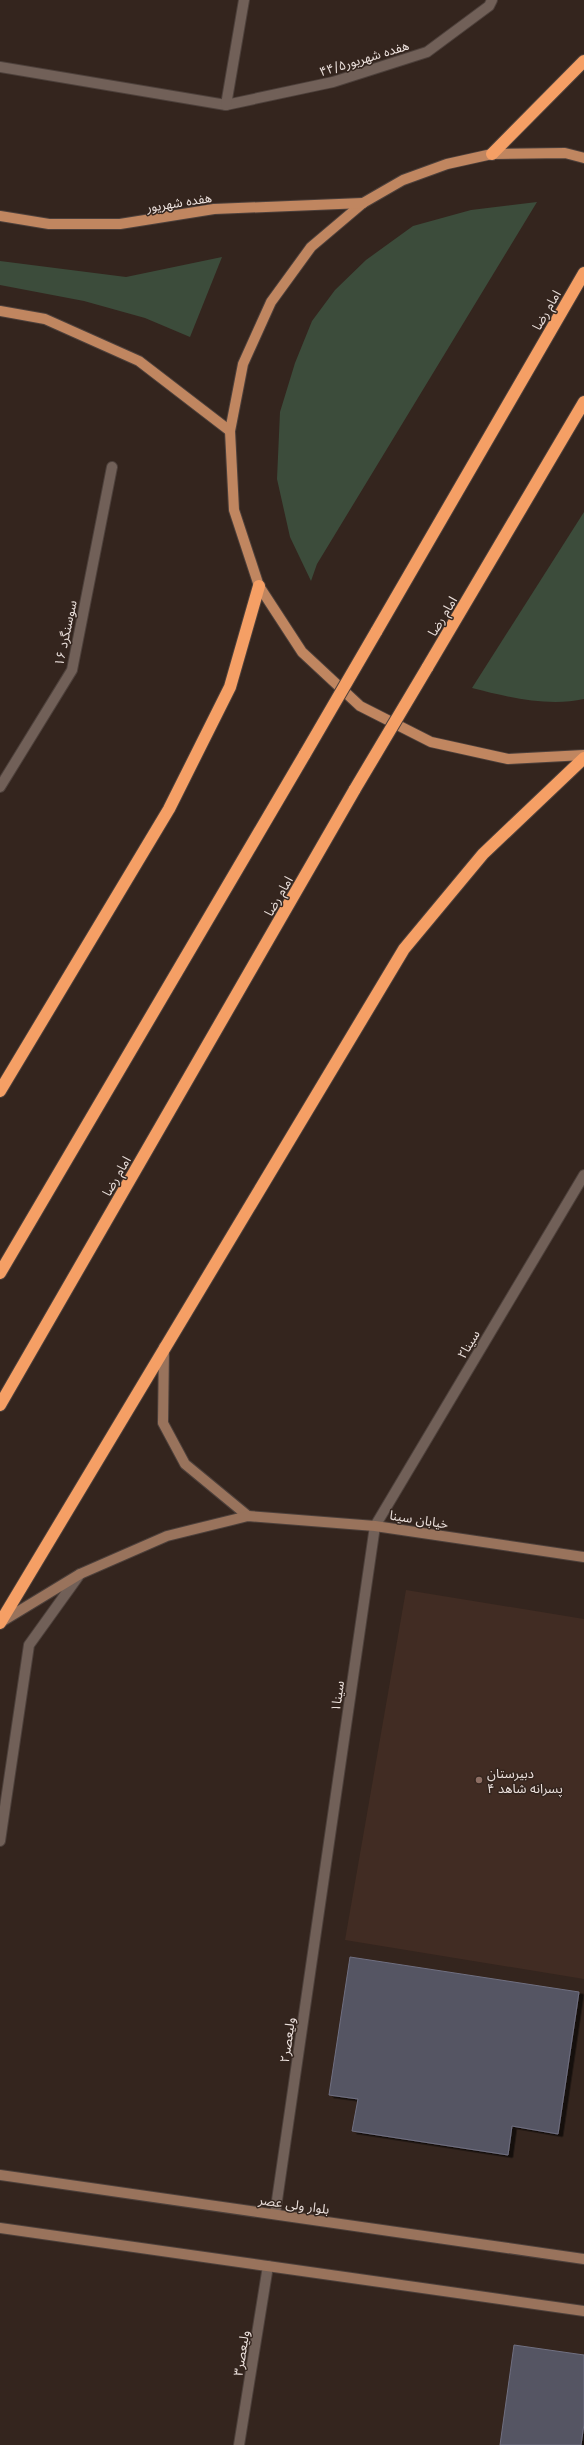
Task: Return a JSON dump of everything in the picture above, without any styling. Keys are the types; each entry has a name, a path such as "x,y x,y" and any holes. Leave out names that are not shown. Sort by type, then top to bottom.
{"highway":[{"path":"492,154 584,61"},
{"name":"امام رضا","path":"0,1273 305,754 584,274"},
{"name":"امام رضا","path":"0,1405 355,789 584,402"},
{"path":"0,1091 169,809 230,687 258,586"},
{"path":"0,1623 164,1347 404,950 483,854 584,756"}],"main road":[{"path":"584,158 565,153 492,154 439,166 403,180 363,203 311,247 270,302 243,364 230,431 234,510 258,586 302,652 360,706 431,742 508,758 584,756"},
{"name":"هفده شهریور","path":"0,216 49,224 120,224 214,209 363,203"},
{"path":"0,311 45,319 140,361 230,431"},
{"path":"164,1347 163,1423 185,1464 248,1516"},
{"name":"خیابان سینا","path":"0,1623 80,1574 167,1536 248,1516 375,1526 584,1557"},
{"name":"بلوار ولی عصر","path":"0,2174 584,2259"},
{"path":"0,2228 584,2310"}],"street":[{"path":"0,67 226,105 244,0"},
{"name":"هفده شهریور۴۴/۵","path":"226,105 333,82 427,52 490,6 492,0"},
{"name":"سوسنگرد ۱۶","path":"0,787 72,670 112,467"},
{"name":"سینا۲","path":"375,1526 584,1175"},
{"name":"سینا۱","path":"325,1870 375,1526"},
{"path":"0,1841 29,1645 80,1574"},
{"name":"ولیعصر۲","path":"275,2214 325,1870"},
{"name":"ولیعصر۳","path":"239,2445 268,2266"}],"shaded area":[{"name":"دبیرستان پسرانه شاهد ۴","path":"406,1590 584,1619 584,1979 345,1940"}],"green space":[{"path":"537,202 317,564 311,581 290,537 277,479 280,412 295,363 312,321 335,290 366,260 413,226 471,210"},
{"path":"222,257 190,337 145,318 84,301 0,285 0,261 126,277"},
{"path":"584,512 584,699 556,702 528,700 472,688"}],"building":[{"path":"350,1957 579,1992 558,2134 512,2126 508,2155 352,2131 358,2099 329,2095"},
{"path":"514,2345 584,2355 584,2424 581,2445 500,2445"}],"place":[{"name":"دبیرستان پسرانه شاهد ۴","path":"479,1780"}]}
